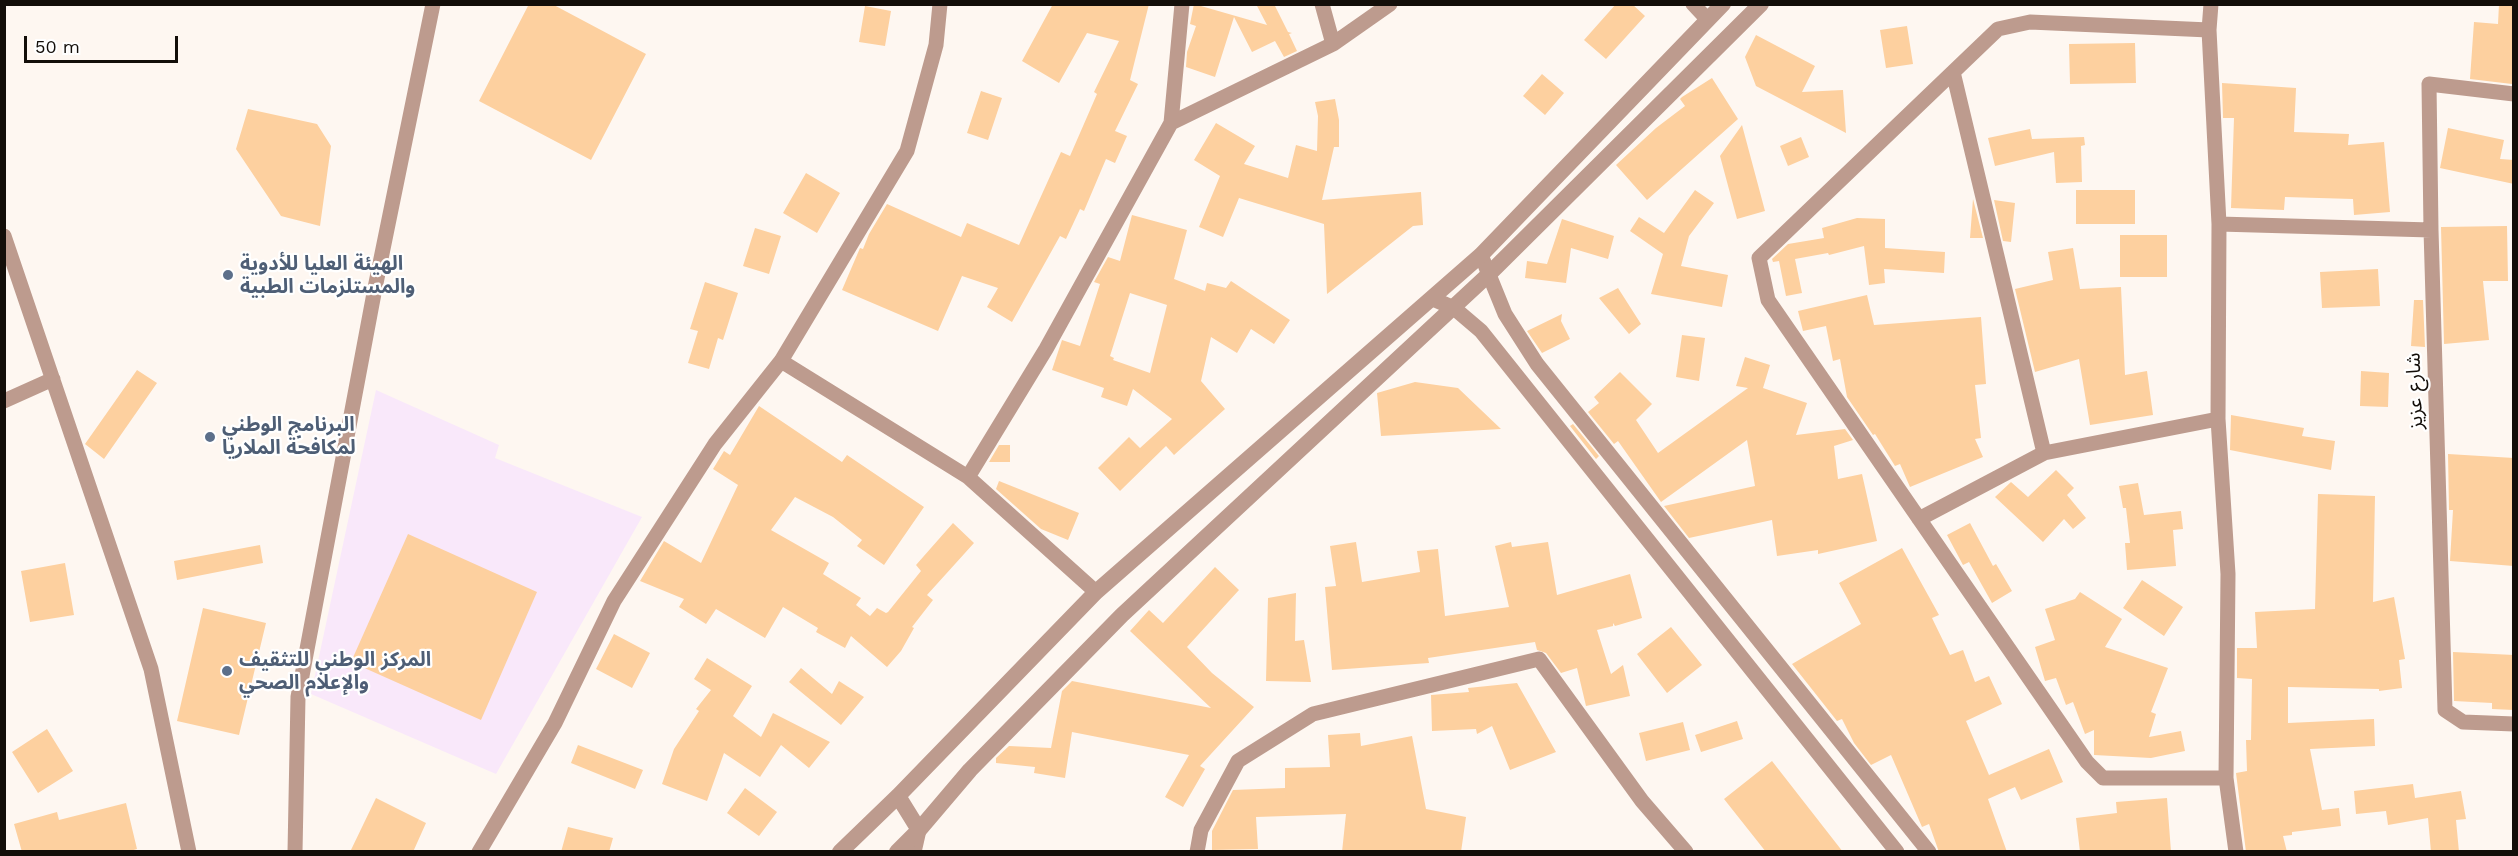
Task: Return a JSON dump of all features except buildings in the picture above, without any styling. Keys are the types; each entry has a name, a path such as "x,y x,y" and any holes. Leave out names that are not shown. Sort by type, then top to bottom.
{"street":[{"path":"295,852 298,697 375,288 433,4"},
{"path":"479,852 555,723 614,601 716,444 781,362 907,151 936,45 940,4"},
{"path":"968,477 1046,349 1171,123 1182,4"},
{"path":"1322,4 1333,44"},
{"path":"1171,123 1333,44 1390,4"},
{"path":"1693,4 1707,19"},
{"path":"840,852 898,796 1096,592 1481,255 1723,4"},
{"path":"897,852 919,830 970,770 1122,615 1454,308 1761,4"},
{"path":"2211,4 2209,30 2219,224 2218,419 2228,574 2226,778 2236,852"},
{"path":"2209,30 2030,22 1998,29 1759,258 1768,300 2087,762 2103,778 2226,778"},
{"path":"1953,72 2044,453"},
{"name":"شارع عزيز","path":"2514,94 2429,84 2445,710 2463,722 2514,724"},
{"path":"2219,224 2431,230"},
{"path":"4,236 151,669 189,852"},
{"path":"1481,255 1510,323 1537,364 1929,852"},
{"path":"1433,299 1454,308 1481,331 1897,852"},
{"path":"781,362 968,477 1096,592"},
{"path":"4,401 53,379"},
{"path":"1919,519 2044,453 2218,419"},
{"path":"1197,852 1201,830 1239,761 1313,714 1539,659 1641,801 1686,852"},
{"path":"898,796 919,830 914,852"}],"shaded area":[{"path":"376,390 499,445 495,458 642,517 496,774 311,694"}],"place":[{"name":"الهيئة العليا للأدوية والمستلزمات الطبية","path":"228,275"},
{"name":"البرنامج الوطني لمكافحة الملاريا","path":"210,437"},
{"name":"المركز الوطني للتثقيف والإعلام الصحي","path":"227,671"}]}
